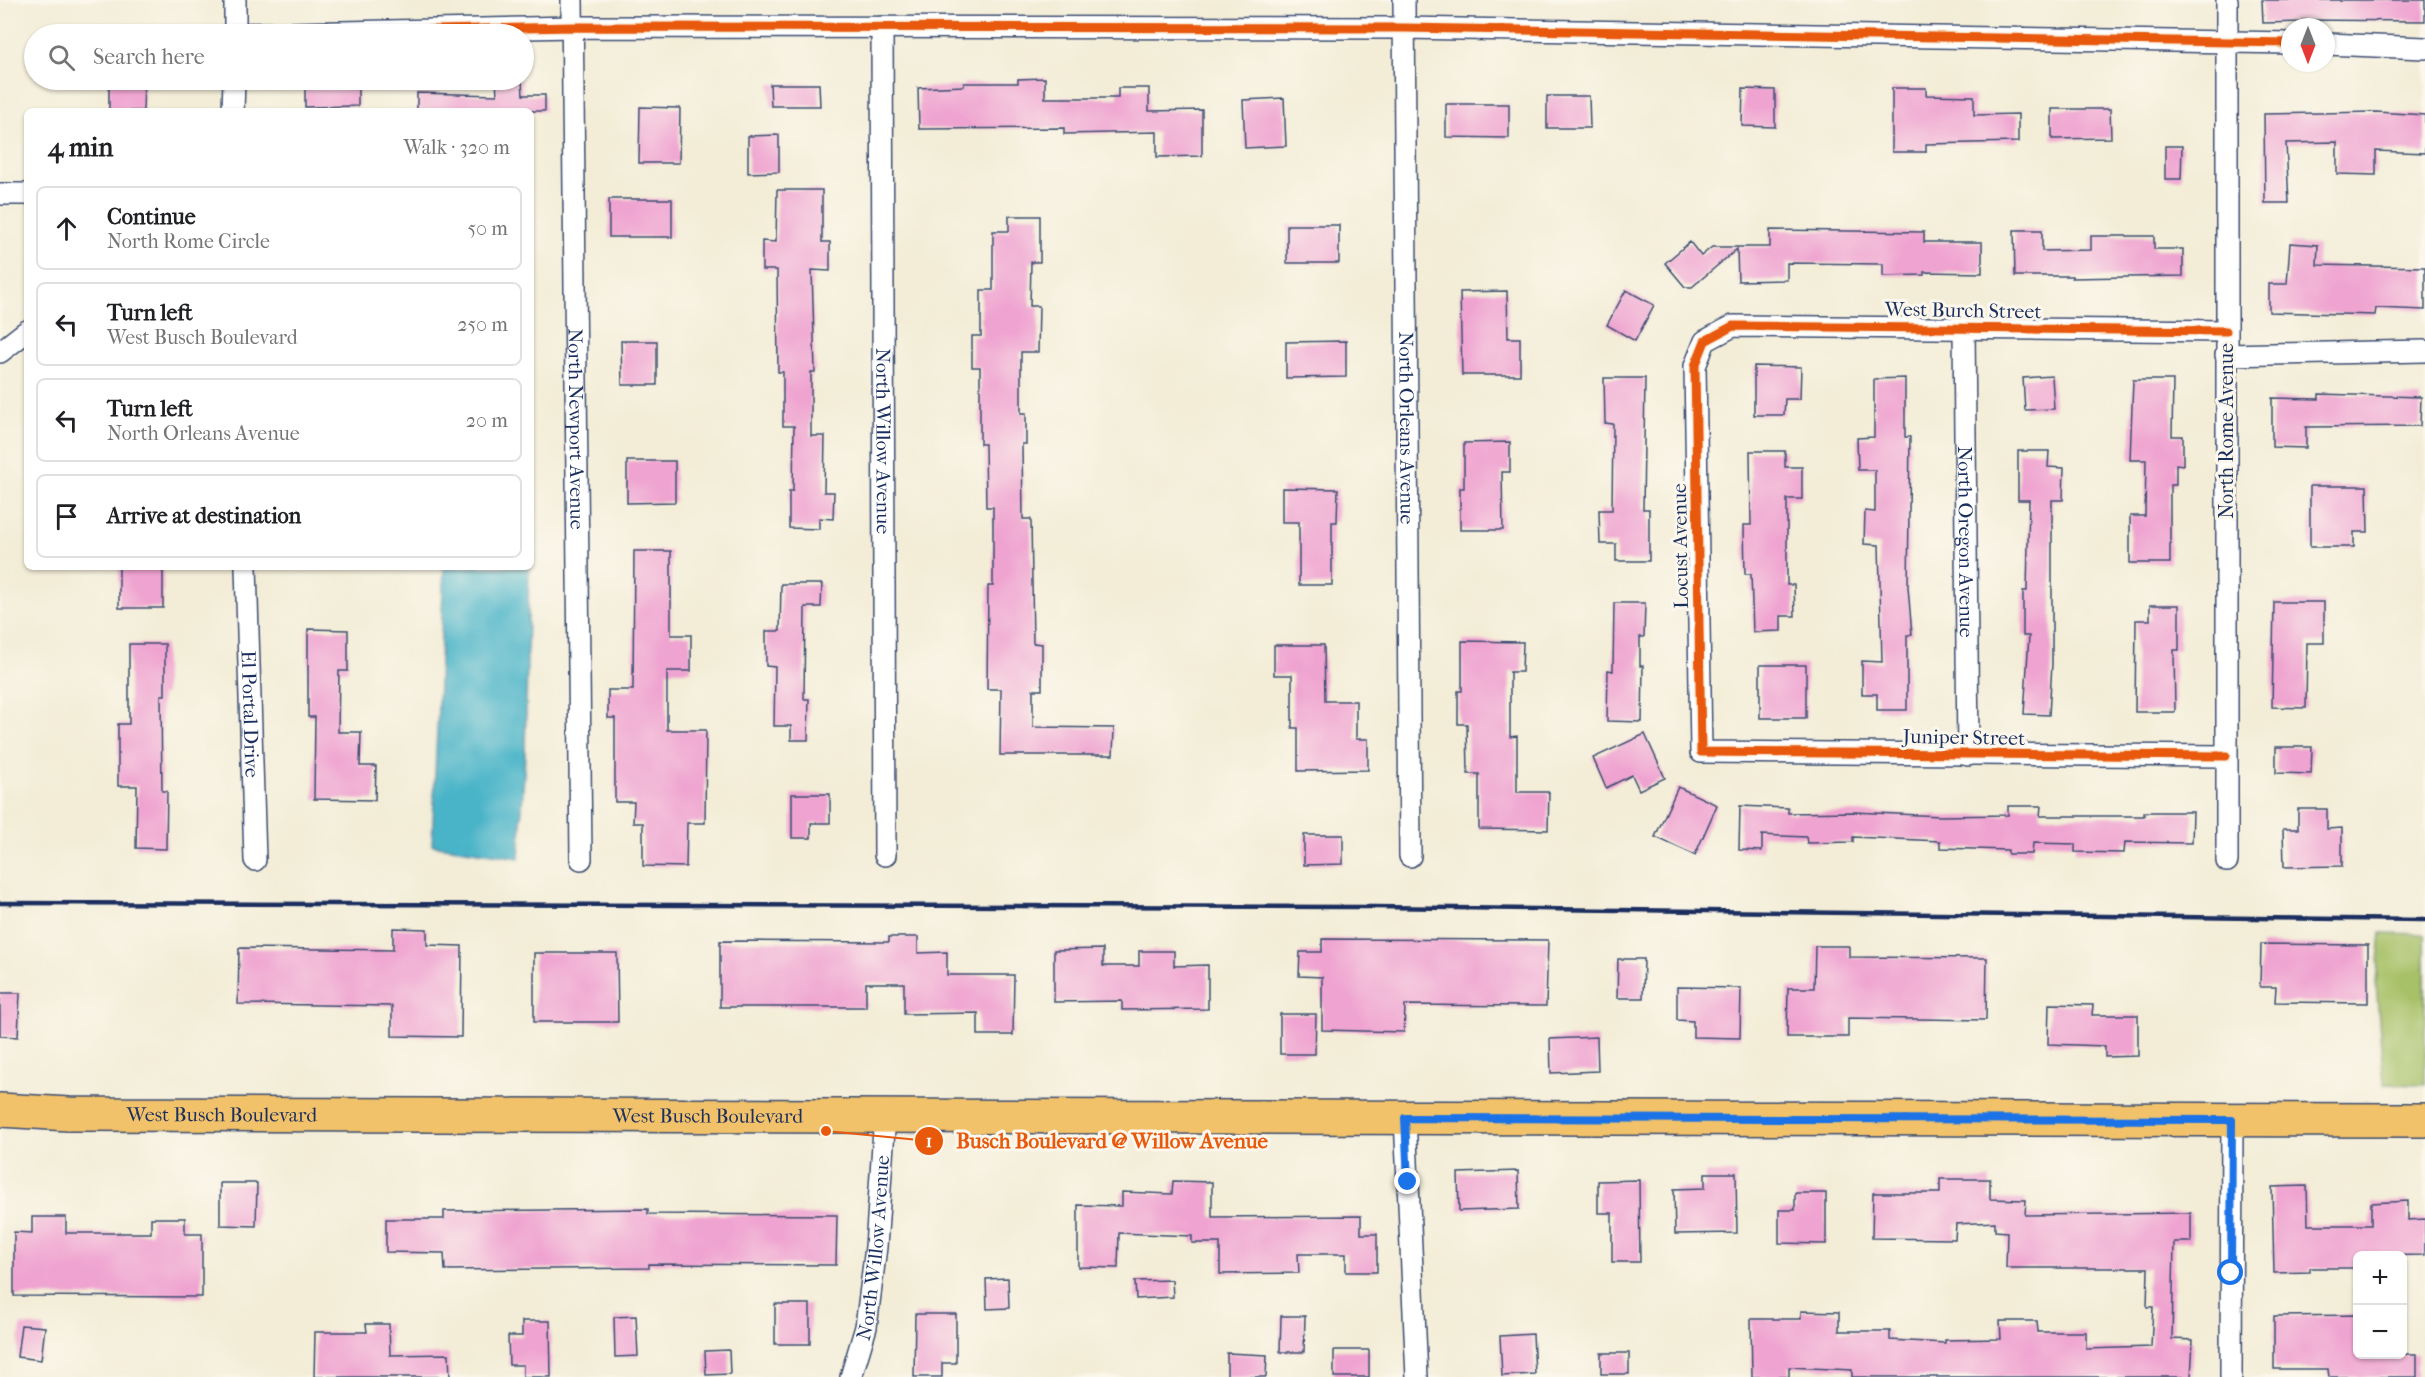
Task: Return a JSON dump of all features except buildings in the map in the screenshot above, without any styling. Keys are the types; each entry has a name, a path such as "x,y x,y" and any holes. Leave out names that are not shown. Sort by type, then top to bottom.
{"main road":[{"name":"West Busch Boulevard","path":"0,1110 69,1114 2425,1120"}],"street":[{"path":"235,0 236,24"},
{"name":"North Newport Avenue","path":"572,0 581,859"},
{"name":"North Orleans Avenue","path":"1404,0 1410,856"},
{"name":"North Rome Avenue","path":"2227,0 2227,861"},
{"name":"North Willow Avenue","path":"882,27 885,855"},
{"path":"534,28 1404,28 2281,43"},
{"path":"2335,44 2425,48"},
{"path":"233,108 234,90"},
{"path":"0,194 24,194"},
{"name":"West Burch Street","path":"1705,341 1733,326 2226,331"},
{"name":"North Oregon Avenue","path":"1964,328 1968,755"},
{"path":"0,352 24,333"},
{"name":"Locust Avenue","path":"1701,752 1695,366 1705,341"},
{"path":"2226,355 2425,351"},
{"name":"El Portal Drive","path":"246,570 255,860"},
{"name":"Juniper Street","path":"1701,752 2226,756"},
{"name":"North Willow Avenue","path":"850,1377 866,1327 876,1247 885,1115"},
{"path":"1405,1118 1417,1377"},
{"path":"2231,1377 2232,1120"}],"green space":[{"path":"2381,933 2425,934 2425,1085 2384,1084 2376,983"}],"water":[{"path":"444,570 529,570 525,755 519,858 432,845"}],"railway":[{"path":"0,903 1374,907 2425,920"}],"cycle path":[{"path":"534,28 1404,28 2281,43"},
{"path":"2226,331 1733,326 1705,341 1695,366 1701,752 2226,756"}],"place":[{"name":"Busch Boulevard @ Willow Avenue","path":"826,1131"}],"route":[{"path":"1408,1182 1405,1118 2232,1120 2231,1273"}]}
